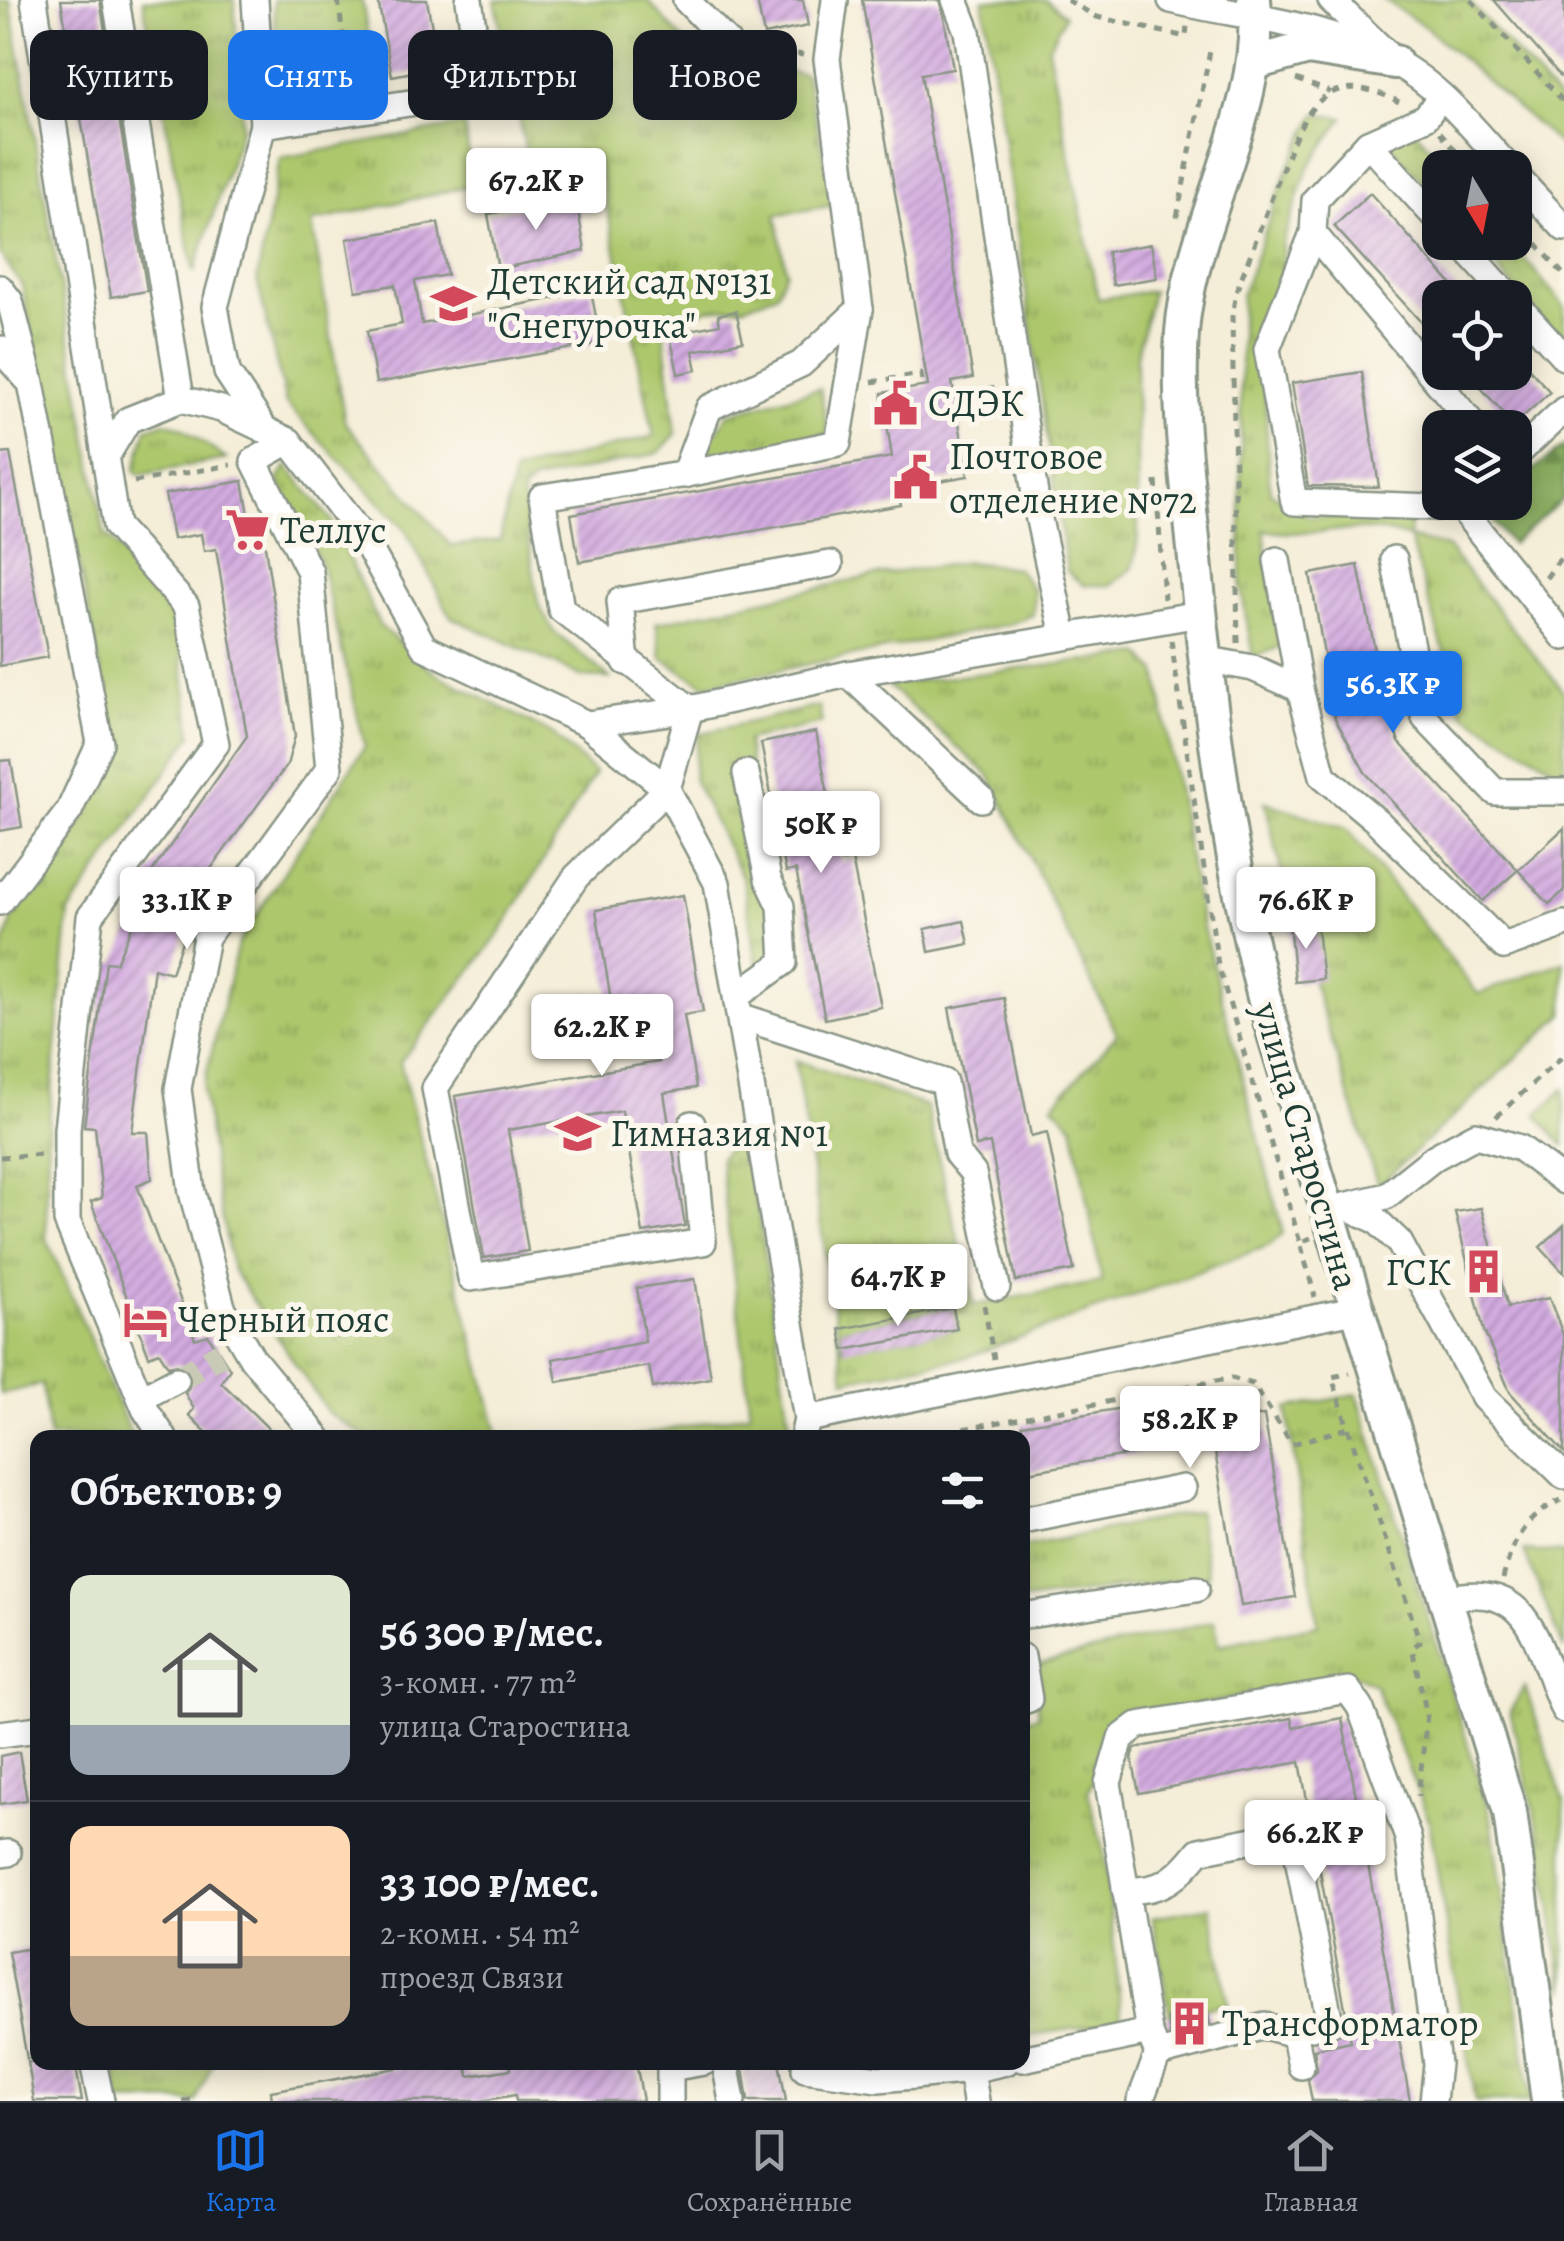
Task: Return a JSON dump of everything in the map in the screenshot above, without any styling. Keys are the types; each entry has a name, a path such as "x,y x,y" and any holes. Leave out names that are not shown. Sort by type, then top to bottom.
{"main road":[{"name":"улица Старостина","path":"1255,8 1254,63 1196,259 1182,332 1185,452 1204,659 1253,959 1336,1210 1355,1310 1510,1812 1548,2101"},
{"path":"1254,63 1308,48 1395,62"}],"street":[{"path":"34,0 116,526 186,606 216,744 90,917 66,1152 67,1221 141,1398 159,1430"},
{"path":"116,0 181,399"},
{"path":"255,0 263,125 214,307 226,372 265,430"},
{"path":"388,107 483,92 469,0"},
{"path":"686,0 715,30"},
{"path":"690,709 561,609 542,497 684,475 838,443 860,308 826,59 835,0"},
{"path":"955,0 967,32 1038,515 1064,636"},
{"path":"1331,0 1395,62 1441,96 1491,150"},
{"path":"1173,1 1255,8 1321,30 1395,62"},
{"path":"1422,504 1294,502 1267,349 1313,233 1314,200 1368,143 1426,117 1441,96"},
{"path":"263,125 298,120"},
{"path":"1368,143 1422,202"},
{"path":"1532,193 1564,228"},
{"path":"1313,233 1461,410"},
{"path":"1475,260 1494,280"},
{"path":"0,288 10,301 31,383 100,743 69,811 0,902"},
{"path":"684,475 709,408 801,364 860,308"},
{"path":"1532,322 1564,357"},
{"path":"0,349 31,383"},
{"path":"107,454 128,420 181,399 235,416 289,441 364,539 424,648 587,724 667,789 716,883 740,1006 805,1428 1355,1310"},
{"path":"1532,440 1564,410"},
{"path":"235,416 310,572 329,769 206,937 178,1089 192,1192 231,1348 310,1430"},
{"path":"254,460 289,441"},
{"path":"1476,520 1564,637"},
{"path":"1394,559 1425,718 1495,792 1564,792"},
{"path":"1277,560 1300,690 1323,776 1378,822 1504,946 1564,924"},
{"path":"626,662 620,601 830,564"},
{"path":"587,724 690,709 848,674 1200,614"},
{"path":"1204,659 1253,668 1300,690"},
{"path":"848,674 982,798"},
{"path":"690,709 667,789 576,877 435,1088 471,1278 703,1242 692,1124"},
{"path":"740,1006 784,962 780,906 768,879 746,774"},
{"path":"740,1006 944,1082 956,1154 973,1173 990,1293"},
{"path":"1336,1210 1386,1196 1435,1157 1476,1135 1520,1148 1564,1181"},
{"path":"1336,1210 1376,1220 1398,1242 1484,1398 1564,1476"},
{"path":"141,1398 176,1380"},
{"path":"1030,1518 1183,1488"},
{"path":"1030,1615 1196,1589"},
{"path":"1446,1599 1480,1591 1500,1596 1520,1610 1564,1710"},
{"path":"1140,2101 1154,2043 1108,1783 1121,1738 1138,1725 1348,1690 1360,1707 1403,1818 1437,2064 1432,2101"},
{"path":"0,1734 30,1730"},
{"path":"1030,2058 1264,2026 1294,2030 1330,2023 1293,1832 1198,1851 1176,1881 1145,1891 1125,1890"},
{"path":"1294,2030 1302,2066"},
{"path":"95,2070 101,2101"},
{"path":"670,2070 670,2101"},
{"path":"726,2070 732,2101"},
{"path":"812,2070 878,2079 971,2070 976,2101"},
{"path":"904,2070 914,2076"}],"path":[{"path":"338,0 342,30"},
{"path":"1067,0 1097,17 1186,37 1187,26"},
{"path":"1471,0 1564,102"},
{"path":"797,54 826,59"},
{"path":"1288,77 1330,92"},
{"path":"1532,239 1564,276"},
{"path":"848,386 921,374 923,387"},
{"path":"954,394 1019,384"},
{"path":"111,486 254,460"},
{"path":"1476,1135 1564,1055"},
{"path":"0,1157 66,1152"},
{"path":"990,1293 994,1362"},
{"path":"1372,1368 1332,1377 1420,1642 1412,1648 1427,1715 1416,1815 1403,1818"},
{"path":"958,1430 1232,1378 1252,1384 1292,1444 1348,1428"},
{"path":"1500,1596 1511,1546 1536,1511 1564,1500"},
{"path":"183,2101 196,2099"}],"green space":[{"path":"0,0 10,0 104,532 176,615 192,735 69,912 48,1130 46,1237 129,1430 48,1430 42,1384 1,1394 0,1384 0,960 15,911 88,814 115,741 22,285 0,254"},
{"path":"143,0 234,0 236,30 228,30 228,120 242,120 242,126 194,273 165,120 208,120 208,30 149,30"},
{"path":"273,0 362,0 367,30 276,30"},
{"path":"495,0 647,0 674,30 633,30 633,120 797,120 797,73 805,74 835,205 776,215 786,271 776,294 745,306 707,309 664,331 676,434 658,453 534,481 522,492 538,603 553,631 610,678 583,677 451,617 405,529 286,404 257,280 280,158 464,125 474,185 312,222 345,423 451,546 500,540 514,472 654,436 597,159 530,172 519,120 613,120 613,30 501,30"},
{"path":"983,0 1046,0 1065,15 1048,48 1098,299 1152,291 1136,358 1138,537 1133,568 1110,585 1083,585 1067,571"},
{"path":"1384,0 1467,0 1564,106 1564,149 1427,28"},
{"path":"1316,114 1343,118 1308,168 1283,242 1283,272 1262,338 1270,492 1310,517 1411,512 1409,538 1373,530 1264,530 1280,647 1253,657 1241,588 1241,296 1288,169"},
{"path":"1412,126 1432,150 1422,150 1422,181 1386,140"},
{"path":"1490,260 1525,260 1564,306 1564,347 1532,309 1532,280 1507,280"},
{"path":"820,388 829,436 698,461 728,414"},
{"path":"165,422 181,427 226,459 139,475 135,470 147,428"},
{"path":"1564,446 1564,498 1511,544 1492,520 1532,520 1532,471"},
{"path":"287,466 331,520 380,626 435,673 552,734 595,773 501,932 400,1062 497,1430 355,1430 329,1414 232,1269 203,1088 238,944 365,746 321,564 278,480"},
{"path":"1409,538 1447,547 1564,692 1564,774 1463,713"},
{"path":"968,562 1017,568 1034,591 1033,615 1010,624 705,685 662,659 656,623 878,575"},
{"path":"1141,654 1157,672 1197,904 1283,1233 1270,1245 968,1357 845,1380 795,1060 926,1106 974,1305 1102,1282 1073,1125 1053,1105 1117,1034 989,775 887,685","holes":["953,1308 957,1329 843,1349 841,1329"]},
{"path":"819,706 822,723 747,740 775,955 758,969 743,879 693,779 698,734"},
{"path":"1265,802 1347,829 1478,994 1564,962 1564,1014 1378,1186 1292,916"},
{"path":"1564,1089 1564,1146 1537,1115"},
{"path":"745,1126 789,1430 668,1430 750,1413 720,1158"},
{"path":"1357,1394 1491,1818 1531,2101 1475,2101 1429,1820 1375,1685 1354,1674 1131,1719 1115,1735 1088,1792 1104,1853 1122,2022 1030,2035 1030,1718 1039,1715 1032,1666 1214,1621 1219,1645 1318,1625 1287,1409"},
{"path":"1198,1511 1208,1576 1030,1600 1030,1545"},
{"path":"1524,1551 1564,1553 1564,1649"},
{"path":"1525,1687 1564,1802 1564,1992 1541,1840 1510,1711"},
{"path":"1211,1907 1228,2004 1170,2015 1152,1917"},
{"path":"116,2070 210,2070 196,2101 119,2101"}],"building":[{"path":"61,0 100,0 105,30 66,30"},
{"path":"378,0 427,0 432,30 408,30 408,73 392,76 388,30 384,30"},
{"path":"757,0 803,0 808,26 763,30"},
{"path":"862,0 939,0 944,17 953,69 921,74 973,378 952,382 968,476 898,488 901,505 579,562 571,514 892,457 882,393 928,386"},
{"path":"1494,0 1564,0 1564,80"},
{"path":"81,120 119,120 147,291 111,297"},
{"path":"1370,193 1422,251 1422,260 1430,260 1448,280 1422,280 1422,323 1334,226"},
{"path":"576,198 585,251 498,269 488,214"},
{"path":"438,223 447,275 415,281 422,324 591,291 601,343 376,383 367,331 402,324 395,285 356,291 347,239"},
{"path":"1151,244 1157,278 1113,285 1107,252"},
{"path":"736,311 743,341 693,351 697,370 678,374 670,334 720,324 718,315"},
{"path":"1362,372 1379,487 1308,486 1292,383"},
{"path":"1532,372 1550,392 1530,410 1501,410 1483,390 1532,390"},
{"path":"10,453 48,657 0,666 0,454"},
{"path":"243,481 254,542 264,540 295,736 287,765 174,919 188,924 171,973 154,968 132,1132 148,1132 152,1179 137,1185 195,1339 208,1335 230,1369 221,1382 270,1430 204,1430 189,1415 194,1409 185,1393 192,1382 190,1372 178,1364 168,1366 159,1352 149,1356 91,1202 102,1198 95,1127 84,1126 106,962 116,963 144,898 137,893 247,736 216,549 204,551 201,534 173,539 165,494"},
{"path":"1358,565 1386,706 1399,742 1518,870 1483,901 1365,772 1335,718 1310,574"},
{"path":"816,732 841,862 852,859 881,1007 825,1019 796,870 786,872 761,743"},
{"path":"11,760 22,827 0,831 0,761"},
{"path":"1564,828 1564,891 1549,904 1518,870"},
{"path":"683,895 703,1012 684,1015 696,1088 664,1093 685,1226 643,1233 622,1111 508,1130 528,1251 484,1258 455,1096 659,1062 652,1018 615,1024 596,910"},
{"path":"964,921 969,944 929,952 925,929"},
{"path":"1316,921 1323,979 1295,982 1289,924"},
{"path":"1004,998 1031,1136 1047,1132 1074,1270 1016,1281 990,1143 976,1146 949,1008"},
{"name":"ГСК","path":"1481,1208 1508,1307 1549,1298 1564,1337 1564,1452 1510,1392 1484,1331 1455,1212"},
{"path":"1564,1225 1564,1273 1540,1247"},
{"path":"695,1279 711,1378 653,1388 649,1366 557,1382 553,1359 645,1342 637,1288"},
{"path":"953,1308 957,1329 844,1350 840,1329"},
{"path":"1205,1394 1206,1402 1248,1394 1252,1417 1264,1415 1295,1597 1241,1606 1213,1440 1030,1472 1030,1430 1022,1430 1022,1425"},
{"path":"1291,1718 1293,1727 1342,1718 1410,2101 1312,2101 1308,2080 1317,2070 1314,2049 1351,2041 1300,1762 1139,1793 1132,1758 1135,1748"},
{"path":"19,1752 27,1800 0,1804 0,1756"},
{"path":"30,1948 30,2059 27,2059 8,1952"},
{"name":"Трансформатор","path":"1207,2009 1210,2024 1170,2034 1167,2017"},
{"path":"28,2062 30,2070 76,2070 82,2101 34,2101"},
{"path":"385,2070 468,2070 469,2076 505,2070 637,2070 643,2101 516,2101 515,2095 481,2101 272,2101 271,2091"},
{"path":"743,2070 780,2070 786,2101 748,2101"}],"tunnel":[{"path":"176,1380 221,1354"}],"place":[{"name":"Детский сад №131 \"Снегурочка\"","path":"454,303"},
{"name":"СДЭК","path":"895,403"},
{"name":"Почтовое отделение №72","path":"916,478"},
{"name":"Теллус","path":"247,530"},
{"name":"Гимназия №1","path":"577,1133"},
{"name":"ГСК","path":"1484,1272"},
{"name":"Черный пояс","path":"145,1319"},
{"name":"Трансформатор","path":"1189,2023"}]}
